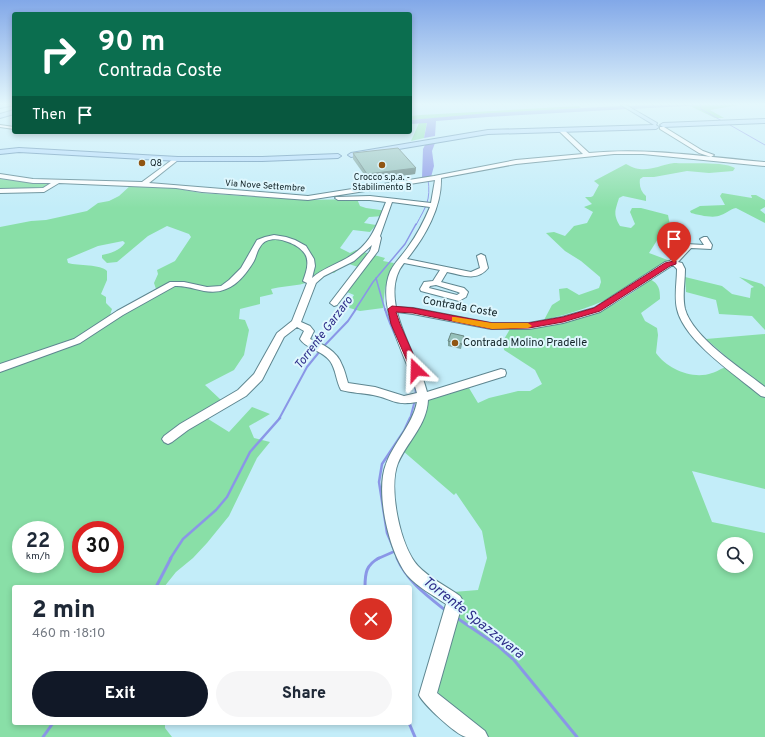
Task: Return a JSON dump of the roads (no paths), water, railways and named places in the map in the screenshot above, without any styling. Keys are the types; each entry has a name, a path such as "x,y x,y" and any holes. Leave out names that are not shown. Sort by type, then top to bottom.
{"main road":[{"path":"0,150 11,147 197,158 312,156 432,139"},
{"path":"0,150 176,159 262,159 344,152"}],"street":[{"path":"571,139 588,155"},
{"path":"680,139 697,150 715,156 763,164"},
{"path":"664,154 690,154 698,152 697,150"},
{"name":"Via Nove Settembre","path":"0,176 17,180 176,186 202,190 308,198 436,178 514,163 627,152 664,154 763,164"},
{"path":"143,184 176,159"},
{"path":"436,178 433,205 422,233 393,273 390,285 389,297 396,324 416,370 422,398 417,420 393,462 388,478 388,496 393,526 404,554 413,570 455,601 428,695 435,703 479,737"},
{"path":"0,191 44,190 57,182"},
{"path":"308,198 359,198 433,205"},
{"path":"334,303 374,251 377,238 376,236 390,200"},
{"path":"168,440 184,427 242,393 258,377 280,336 296,323 312,282 321,274 351,258 376,236"},
{"path":"0,368 77,341 120,313 173,284 178,283 200,288 219,290 239,275 250,260 257,245 262,240 283,238 291,240 304,248 309,254 311,263 311,272 307,281 312,282"},
{"path":"704,239 708,247 689,246 674,263 678,264 681,269 681,309 686,322 711,350 765,393"},
{"path":"402,260 472,275 484,268 481,256"},
{"name":"Contrada Coste","path":"392,309 413,311 492,326 529,326 563,320 597,310 668,264 674,263"},
{"path":"436,283 448,270"},
{"path":"296,323 307,328 309,331 305,339 306,341 323,350 336,360 342,382 345,387 375,391 404,400 422,398 501,373"}],"water":[{"path":"434,141 435,143 432,151 434,166 431,177 422,178 423,149 426,143"}],"waterway":[{"path":"755,139 765,145"},
{"name":"Torrente Garzaro","path":"416,225 427,203 429,193 428,179"},
{"name":"Torrente Garzaro","path":"376,278 405,244 416,224"},
{"name":"Torrente Garzaro","path":"355,310 376,278"},
{"name":"Torrente Spazzavara","path":"376,278 385,310"},
{"name":"Torrente Garzaro","path":"323,347 348,321 356,309"},
{"name":"Torrente Spazzavara","path":"385,309 412,374 416,396"},
{"name":"Torrente Garzaro","path":"279,419 307,367 320,351"},
{"name":"Torrente Spazzavara","path":"410,419 415,400"},
{"name":"Torrente Garzaro","path":"170,559 183,539 216,510 227,497 250,452 280,418"},
{"name":"Torrente Spazzavara","path":"398,559 387,533 379,482 382,464 404,431 410,418"},
{"path":"379,558 393,552"},
{"name":"Torrente Garzaro","path":"157,585 171,558"},
{"path":"365,585 367,570 371,564 379,558"},
{"name":"Torrente Spazzavara","path":"397,558 406,574 412,581 445,610"},
{"name":"Torrente Spazzavara","path":"457,618 497,645 514,660 577,737"},
{"name":"Torrente Garzaro","path":"43,737 52,725"},
{"path":"410,725 415,737"}],"place":[{"name":"Q8","path":"142,163"},
{"name":"Crocco s.p.a. - Stabilimento B","path":"382,165"},
{"name":"Contrada Molino Pradelle","path":"455,343"}]}
